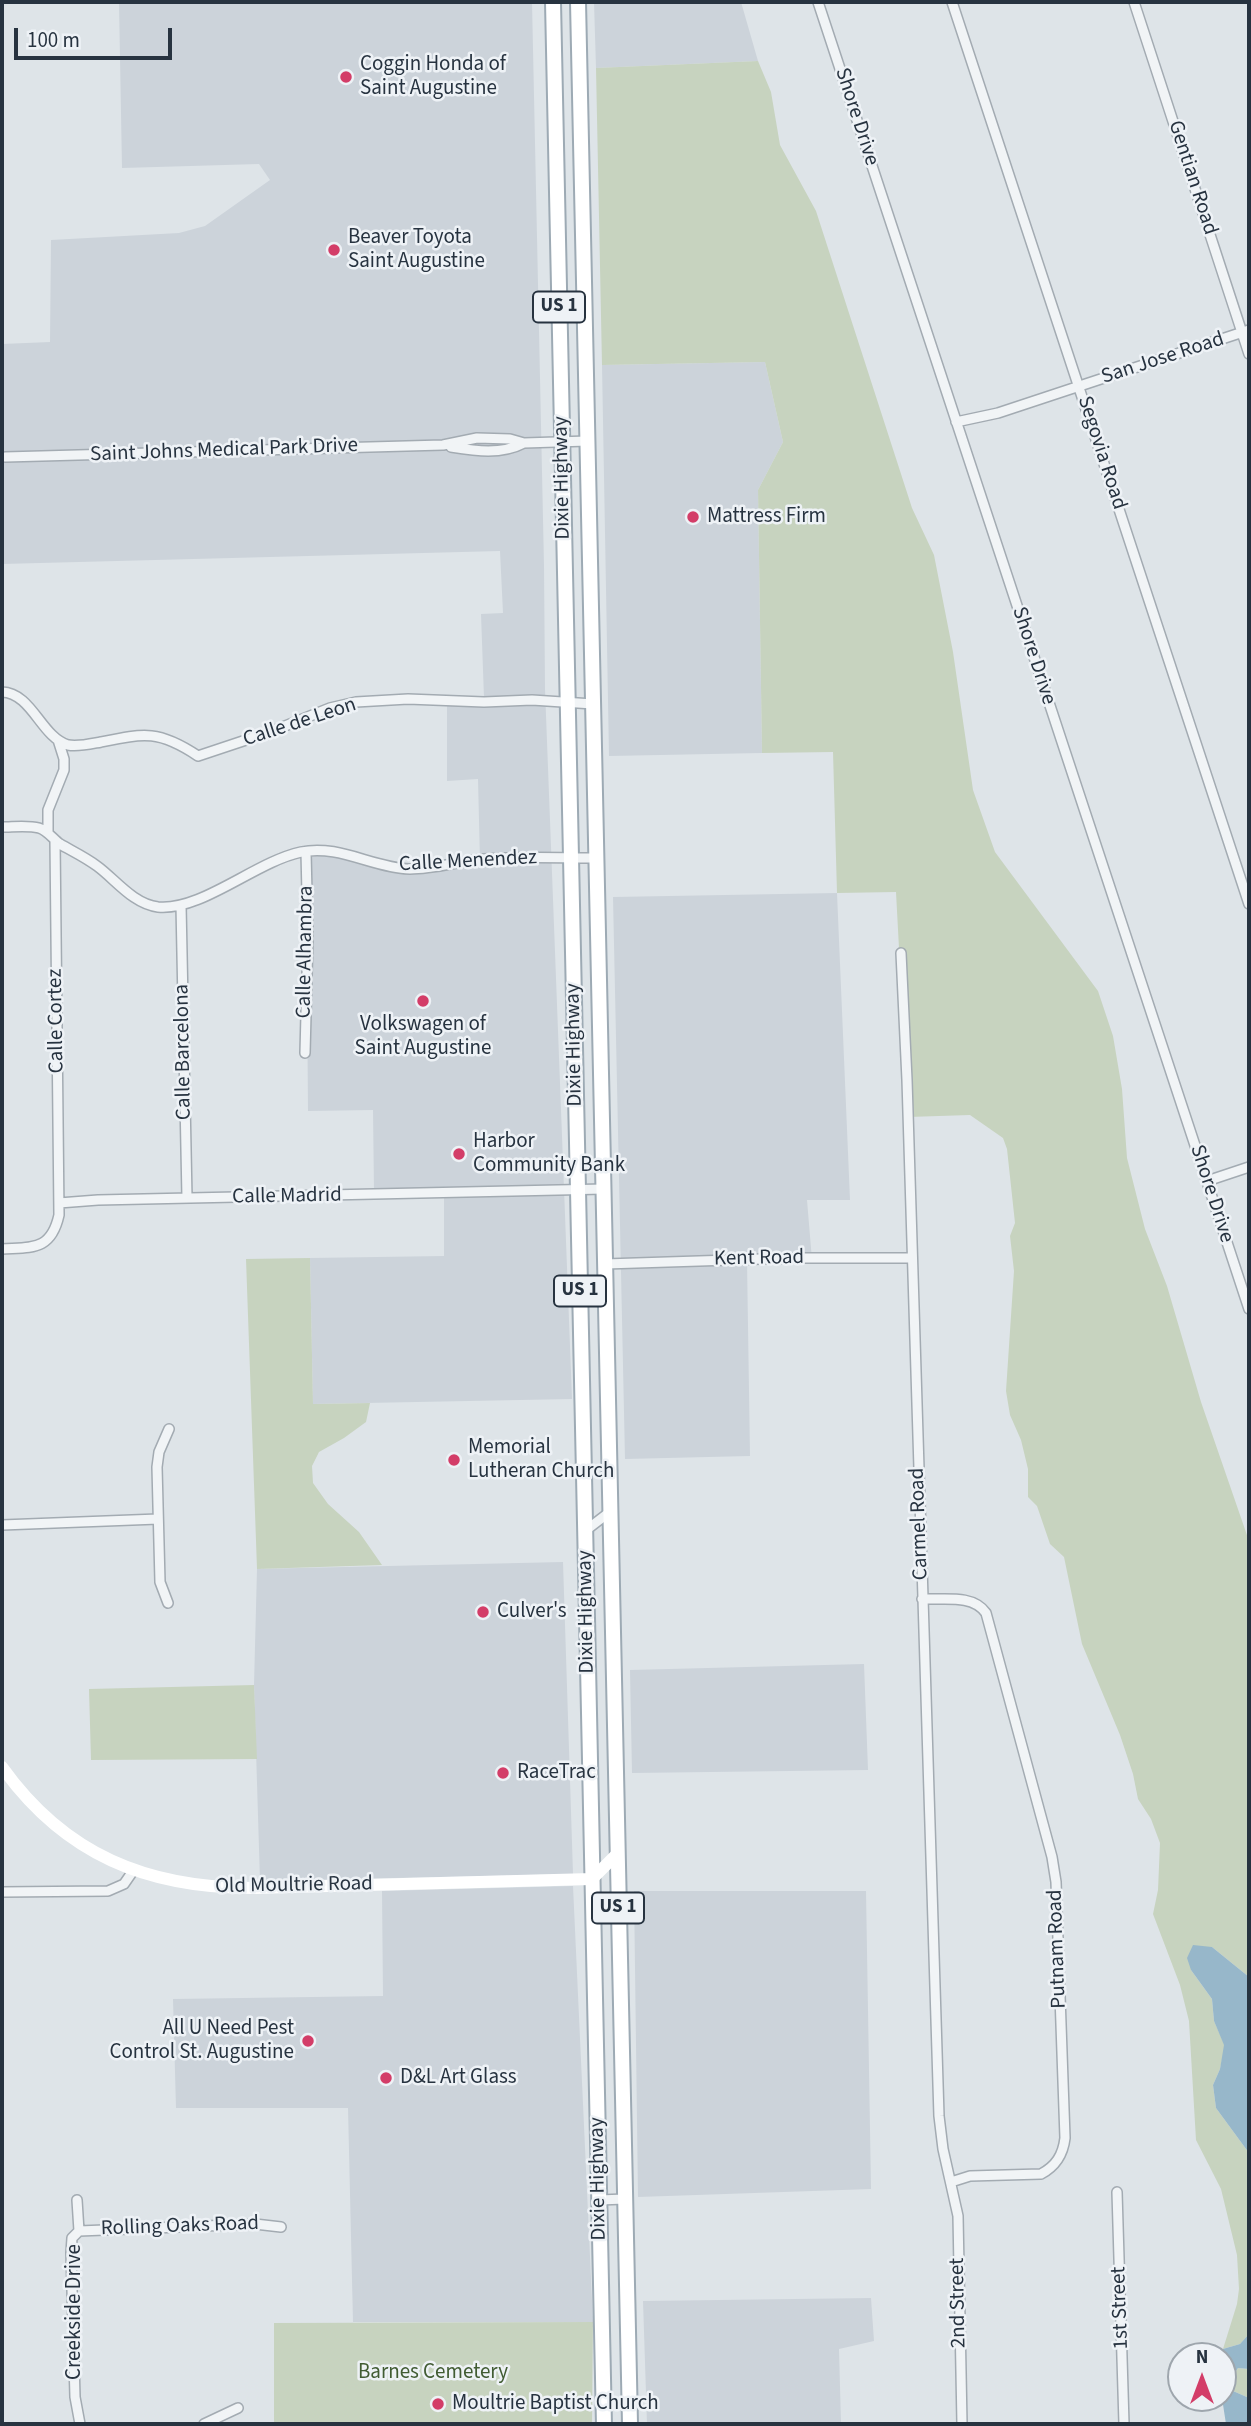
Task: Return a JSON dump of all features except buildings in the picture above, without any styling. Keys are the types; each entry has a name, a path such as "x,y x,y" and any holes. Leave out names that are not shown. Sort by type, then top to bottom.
{"main road":[{"name":"Dixie Highway","path":"553,2 604,2424"},
{"name":"US 1","path":"579,2 630,2424"},
{"path":"558,234 583,233"},
{"name":"Old Moultrie Road","path":"2,1767 30,1803 68,1836 108,1860 133,1871 172,1882 226,1888 592,1880"},
{"path":"592,1880 617,1854"}],"street":[{"name":"Shore Drive","path":"818,2 1249,1309"},
{"name":"Segovia Road","path":"953,2 1249,904"},
{"name":"Gentian Road","path":"1134,2 1246,331 1249,354"},
{"name":"San Jose Road","path":"956,422 998,413 1246,331"},
{"name":"Saint Johns Medical Park Drive","path":"5,457 443,445 477,438 510,439 524,443 588,441"},
{"path":"2,692 19,700 58,740 64,759 64,770 48,810 51,837"},
{"name":"Calle de Leon","path":"58,740 74,746 152,734 176,741 198,756 330,708 356,702 408,699 593,704"},
{"name":"Calle Menendez","path":"2,827 34,827 82,855 117,885 150,905 168,907 212,893 273,862 306,852 335,852 386,866 411,869 486,859 596,858"},
{"name":"Calle Cortez","path":"51,837 59,1203"},
{"name":"Calle Alhambra","path":"305,1052 309,936 306,852"},
{"name":"Calle Barcelona","path":"181,905 187,1198"},
{"name":"Carmel Road","path":"901,953 907,1067 938,2095 943,2149 951,2182"},
{"path":"1207,1181 1249,1167"},
{"name":"Calle Madrid","path":"59,1203 604,1189"},
{"path":"2,1249 34,1246 47,1241 57,1225 59,1203"},
{"name":"Kent Road","path":"605,1264 912,1258"},
{"path":"168,1603 160,1582 157,1467 159,1452 169,1429"},
{"path":"585,1531 611,1511"},
{"path":"2,1525 158,1519"},
{"name":"Putnam Road","path":"922,1599 970,1601 982,1607 986,1613 1052,1857 1057,1907 1065,2138 1061,2155 1049,2170 1041,2174 970,2176 951,2182"},
{"path":"2,1892 108,1891 124,1884 133,1871"},
{"name":"2nd Street","path":"951,2182 958,2216 962,2424"},
{"name":"1st Street","path":"1117,2192 1124,2424"},
{"path":"599,2200 625,2199"},
{"name":"Creekside Drive","path":"77,2200 79,2231 72,2238 71,2253 75,2397 80,2424"},
{"name":"Rolling Oaks Road","path":"79,2231 255,2224 281,2227"},
{"path":"204,2424 238,2408"}],"shaded area":[{"path":"119,2 532,2 545,689 572,1399 313,1404 310,1258 444,1256 444,1192 374,1191 373,1110 308,1111 306,856 357,856 412,871 480,861 478,779 447,781 447,700 484,698 481,614 503,613 500,551 2,564 2,344 50,342 51,240 179,233 205,226 270,180 259,164 122,168"},
{"path":"594,2 741,2 758,61 596,68"},
{"path":"765,362 783,442 758,490 762,753 609,756 602,365"},
{"path":"837,893 850,1200 807,1200 812,1260 747,1261 750,1456 625,1459 613,897"},
{"path":"563,1562 573,1874 260,1881 254,1685 257,1569"},
{"path":"864,1664 868,1770 632,1773 630,1670"},
{"path":"573,1886 593,2322 353,2322 348,2108 176,2108 173,1999 383,1996 382,1891"},
{"path":"634,1891 866,1891 871,2189 638,2197"},
{"path":"871,2298 874,2341 839,2349 841,2424 647,2424 643,2301"}],"green space":[{"path":"758,61 771,92 780,145 816,211 912,508 934,555 953,652 973,790 995,852 1098,991 1113,1036 1122,1089 1127,1158 1145,1229 1167,1286 1201,1402 1249,1541 1249,1977 1212,1947 1191,1970 1212,1999 1214,2021 1225,2046 1213,2085 1216,2108 1249,2153 1249,2334 1237,2345 1237,2342 1225,2342 1237,2304 1237,2255 1221,2189 1196,2140 1189,2021 1180,1985 1153,1914 1158,1890 1160,1843 1151,1819 1138,1799 1120,1735 1082,1644 1064,1557 1050,1544 1037,1506 1028,1497 1028,1469 1021,1440 1010,1415 1006,1391 1014,1271 1010,1236 1015,1223 1007,1149 1003,1138 970,1115 908,1117 896,892 837,893 833,752 762,753 758,490 783,442 765,362 602,365 596,68"},
{"path":"310,1258 313,1404 370,1403 366,1422 319,1452 312,1466 313,1483 328,1504 359,1532 382,1565 257,1569 246,1259"},
{"path":"254,1685 257,1759 91,1760 89,1689"},
{"name":"Barnes Cemetery","path":"593,2322 592,2424 274,2424 274,2323"},
{"path":"1237,2369 1249,2369 1249,2398 1237,2393"}],"water":[{"path":"1193,1945 1212,1947 1249,1977 1249,2153 1216,2108 1213,2085 1220,2069 1224,2045 1214,2021 1212,1999 1191,1970 1187,1958"},
{"path":"1249,2334 1249,2369 1237,2369 1237,2345"},
{"path":"1237,2393 1249,2398 1249,2422 1226,2424 1224,2412 1237,2412"}],"place":[{"name":"Coggin Honda of Saint Augustine","path":"346,77"},
{"name":"Beaver Toyota Saint Augustine","path":"334,250"},
{"name":"Mattress Firm","path":"693,517"},
{"name":"Volkswagen of Saint Augustine","path":"423,1001"},
{"name":"Harbor Community Bank","path":"459,1154"},
{"name":"Memorial Lutheran Church","path":"454,1460"},
{"name":"Culver's","path":"483,1612"},
{"name":"RaceTrac","path":"503,1773"},
{"name":"All U Need Pest Control St. Augustine","path":"308,2041"},
{"name":"D&L Art Glass","path":"386,2078"},
{"name":"Moultrie Baptist Church","path":"438,2404"}]}
